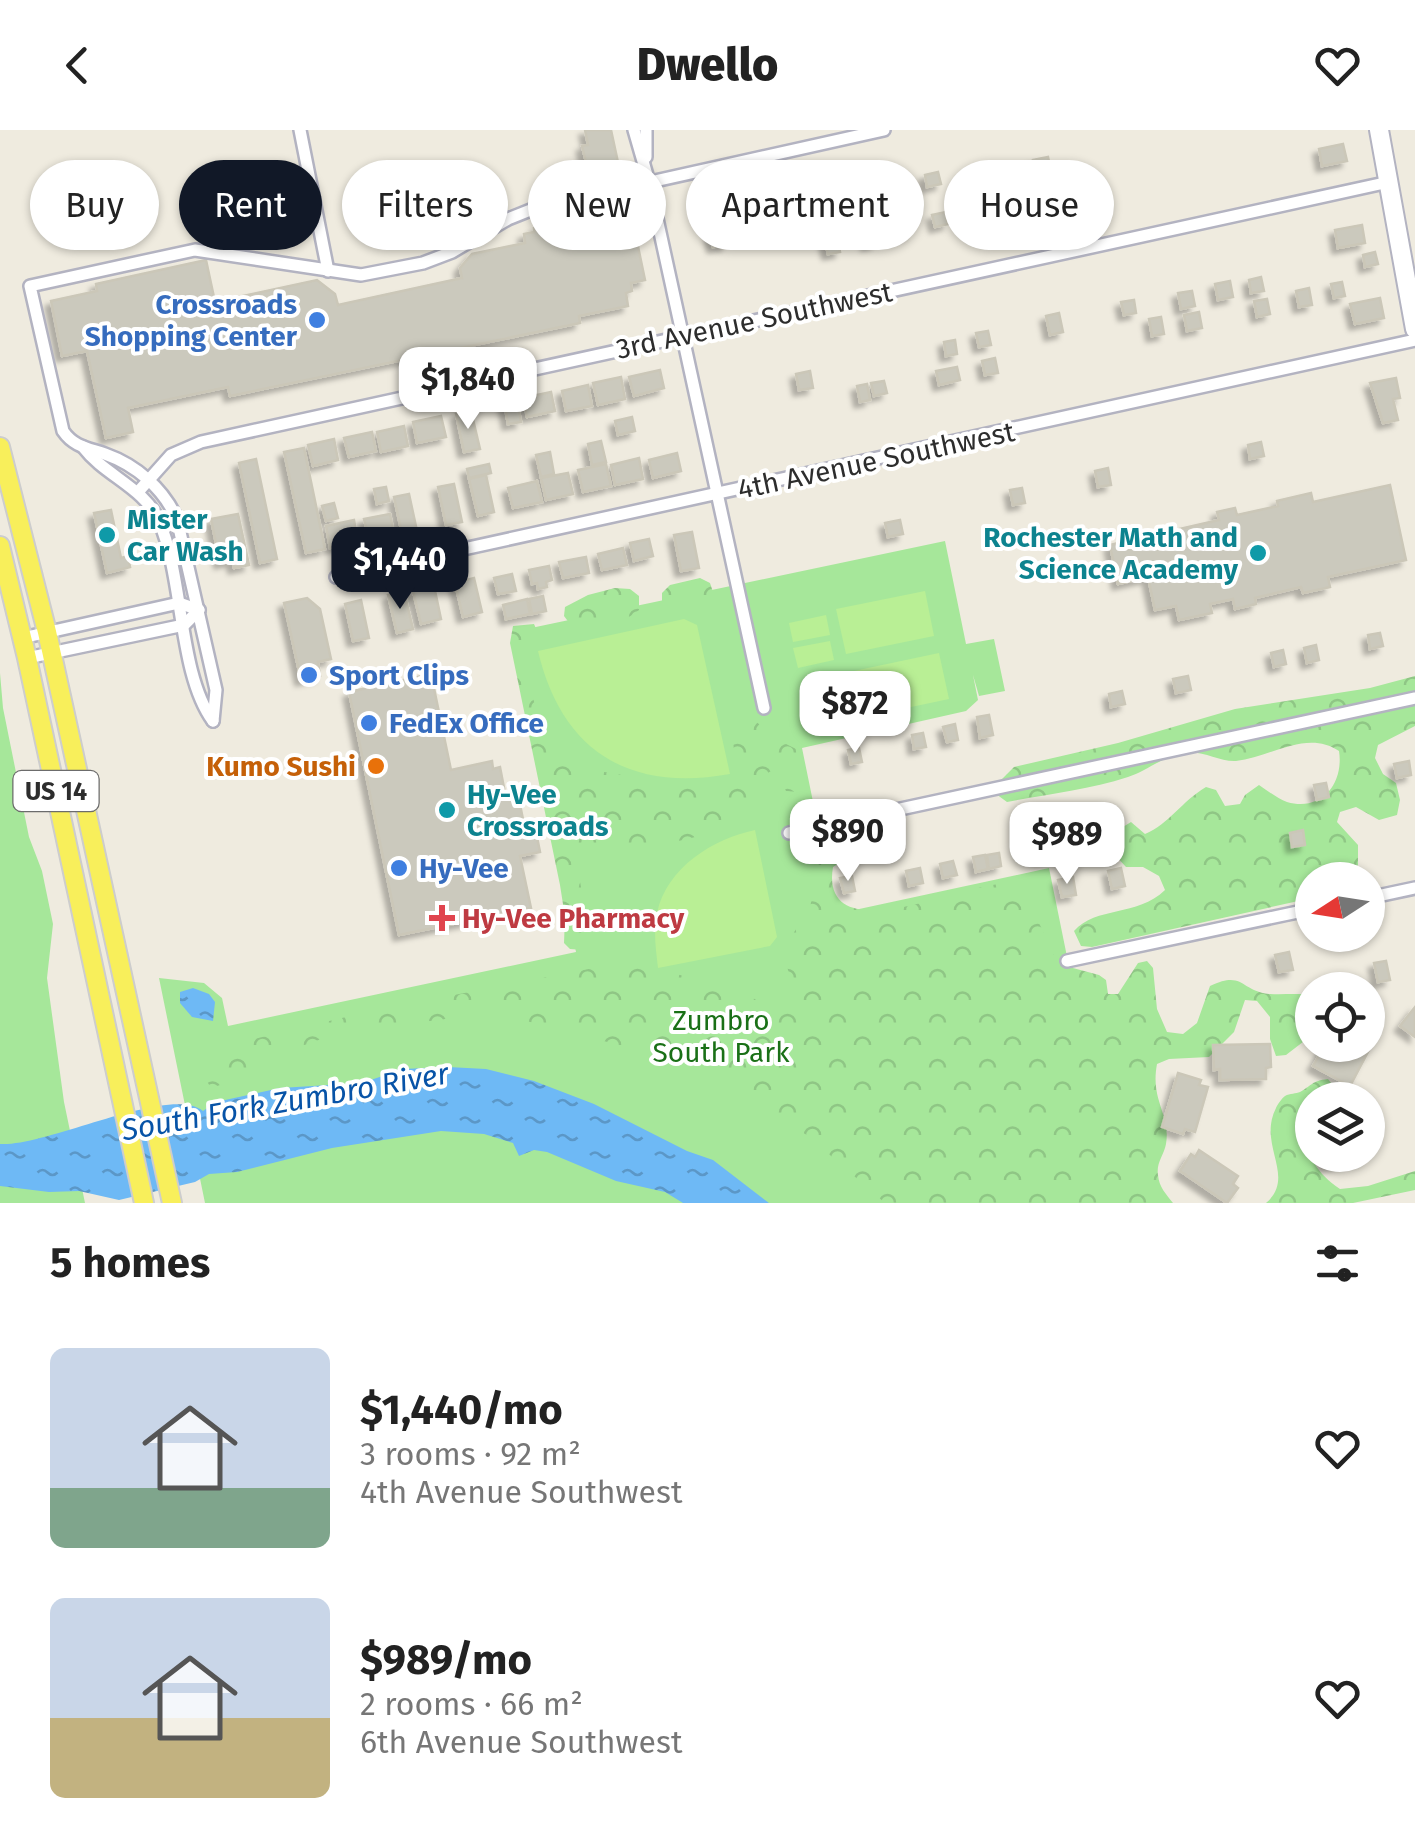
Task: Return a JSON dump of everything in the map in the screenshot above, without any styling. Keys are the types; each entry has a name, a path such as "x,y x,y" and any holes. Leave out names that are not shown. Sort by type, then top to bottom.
{"main road":[{"path":"1379,130 1415,329"},
{"name":"US 14","path":"0,447 51,652 172,1203"},
{"name":"US 14","path":"0,546 144,1203"}],"street":[{"path":"300,130 328,271"},
{"path":"634,130 644,160"},
{"path":"646,130 646,160"},
{"path":"666,178 884,130"},
{"name":"3rd Avenue Southwest","path":"138,492 171,455 192,445 1389,182"},
{"path":"83,447 100,468 138,492 154,512 161,527 199,696 213,721 216,690 177,519 148,479 115,458 83,447 74,444 63,431 30,286 195,250 361,275 423,264 528,211"},
{"path":"664,250 764,708"},
{"name":"4th Avenue Southwest","path":"336,577 1415,340"},
{"path":"22,638 179,602 199,610"},
{"path":"27,658 184,626 199,610"},
{"path":"789,833 1415,698"},
{"path":"1385,894 1415,888"},
{"path":"1067,960 1295,913"}],"green space":[{"name":"Zumbro South Park","path":"945,541 966,644 994,639 1005,691 979,696 973,675 978,700 966,711 802,748 836,914 1049,868 1117,1203 205,1203 159,978 204,983 222,998 228,1026 576,952 512,632"},
{"path":"700,578 710,583 713,592 708,600 678,609 662,606 662,593 670,585"},
{"path":"615,588 630,589 639,596 639,610 616,622 598,625 570,624 564,616 565,607 588,595"},
{"path":"925,591 934,636 846,654 836,609"},
{"path":"826,615 830,635 793,642 789,623"},
{"path":"684,619 697,625 730,774 661,777 631,770 605,757 583,739 564,715 538,651"},
{"path":"534,624 538,633 528,653 532,695 549,740 571,764 662,784 710,784 735,769 733,737 743,722 755,719 766,734 796,749 802,780 800,792 786,791 771,771 760,778 751,808 730,825 664,844 605,852 584,861 578,866 587,922 583,950 570,949 564,943 560,885 510,643 513,626"},
{"path":"830,641 834,660 798,668 793,648"},
{"path":"939,653 949,699 859,718 849,672"},
{"path":"0,673 3,708 29,837 42,871 53,924 47,978 64,1102 85,1203 0,1203"},
{"path":"1415,676 1415,726 1378,745 1375,758 1383,774 1396,783 1400,800 1397,815 1379,820 1356,807 1340,812 1337,822 1358,845 1358,862 1295,862 1295,902 1092,947 1081,946 1074,931 1094,918 1142,904 1165,890 1159,876 1143,867 1126,867 1114,854 1118,830 1131,822 1145,834 1206,787 1216,790 1225,806 1240,804 1259,785 1287,802 1311,803 1328,792 1338,774 1339,751 1327,745 1302,743 1236,761 1184,753 1098,785 1007,802 996,794 1002,779 1014,767 1118,743 1235,709 1370,688"},
{"path":"836,827 849,834 853,847 833,867 834,889 843,903 879,910 1004,883 1033,898 1033,910 1058,964 1099,975 1106,980 1108,994 1118,994 1138,963 1147,961 1153,968 1157,1009 1167,1032 1183,1034 1197,1023 1210,986 1229,980 1269,994 1295,995 1295,1048 1276,1056 1270,1039 1270,1017 1257,1001 1245,1000 1234,1032 1209,1057 1169,1059 1157,1064 1156,1088 1167,1133 1158,1175 1161,1187 1173,1203 885,1203 807,1135 769,1115 745,1093 704,1067 495,1013 470,1012 441,1020 352,1028 282,1053 232,1081 211,1088 205,1078 242,1042 371,1011 594,968 651,968 738,989 776,1012 795,1013 801,1008 787,967 785,946 810,908 813,891 805,846 813,832"},
{"path":"755,830 777,937 770,946 658,968 656,920 671,882 708,848"},
{"path":"1295,1093 1295,1172 1320,1172 1340,1189 1368,1186 1415,1171 1415,1190 1353,1203 1266,1203 1278,1182 1271,1122 1285,1096"}],"water":[{"path":"193,988 209,994 215,1002 213,1021 192,1017 180,1003 180,992"},
{"name":"South Fork Zumbro River","path":"403,1069 486,1069 534,1081 594,1104 713,1160 769,1203 683,1203 665,1192 616,1181 547,1152 534,1150 519,1156 513,1143 484,1134 441,1131 332,1148 237,1172 209,1174 195,1182 119,1200 79,1191 0,1186 0,1144 47,1136 164,1105 187,1105 203,1111 216,1102 280,1088 362,1083"}],"building":[{"path":"585,130 611,130 617,160 586,160 582,146 588,145"},
{"path":"1343,144 1347,161 1322,166 1319,149"},
{"path":"938,172 941,184 927,187 925,175"},
{"path":"944,212 944,225 935,227 932,215"},
{"path":"1362,225 1365,243 1338,248 1335,230"},
{"name":"Crossroads Shopping Center","path":"528,233 528,250 639,250 645,280 631,283 632,291 626,293 628,306 579,316 580,323 230,396 228,387 128,408 133,432 106,438 87,351 62,356 51,301 97,291 96,284 206,260 215,302 317,280 335,294 338,305 462,278 460,268 472,254 508,250 508,247 525,243 524,234"},
{"path":"1375,252 1378,264 1365,267 1363,255"},
{"path":"1261,277 1264,291 1251,293 1249,280"},
{"path":"1230,281 1233,297 1218,300 1215,284"},
{"path":"1342,282 1345,296 1334,298 1331,284"},
{"path":"1309,288 1312,305 1299,307 1296,291"},
{"path":"1192,291 1195,306 1181,309 1178,293"},
{"path":"1380,298 1384,318 1355,324 1350,304"},
{"path":"1267,299 1270,314 1257,317 1254,301"},
{"path":"1134,300 1136,313 1124,315 1121,302"},
{"path":"1199,312 1202,328 1187,331 1184,315"},
{"path":"1059,313 1063,332 1050,335 1046,316"},
{"path":"1161,317 1164,334 1152,336 1149,319"},
{"path":"988,331 991,345 979,347 976,333"},
{"path":"955,340 957,354 946,356 944,342"},
{"path":"995,358 998,373 985,375 982,361"},
{"path":"957,367 960,380 939,385 936,371"},
{"path":"660,370 664,388 634,396 629,377"},
{"path":"810,371 813,388 799,390 796,374"},
{"path":"621,377 625,399 598,405 593,383"},
{"path":"1396,378 1400,398 1393,399 1398,420 1383,423 1370,383"},
{"path":"884,381 887,393 874,396 871,383"},
{"path":"867,384 870,400 860,402 857,386"},
{"path":"588,385 592,406 566,411 562,391"},
{"path":"551,392 555,411 527,417 523,398"},
{"path":"517,400 521,422 508,424 504,402"},
{"path":"471,411 480,449 464,452 456,414"},
{"path":"441,416 446,437 417,443 413,422"},
{"path":"632,417 635,431 618,435 615,421"},
{"path":"404,426 408,446 381,452 377,432"},
{"path":"372,432 376,451 349,457 344,438"},
{"path":"334,439 338,460 313,466 308,445"},
{"path":"601,441 606,462 592,465 588,444"},
{"path":"1261,442 1264,456 1250,459 1248,445"},
{"path":"304,448 325,549 306,553 284,452"},
{"path":"550,452 554,474 541,477 536,455"},
{"path":"677,453 681,471 653,478 649,460"},
{"path":"639,458 643,479 615,485 611,465"},
{"path":"256,459 277,559 260,563 239,463"},
{"path":"489,464 491,473 469,478 467,469"},
{"path":"606,464 611,486 583,492 578,470"},
{"path":"1108,468 1111,485 1098,487 1095,471"},
{"path":"568,473 573,494 546,500 541,478"},
{"path":"486,475 494,512 478,516 469,479"},
{"path":"537,481 542,502 513,508 508,488"},
{"path":"454,484 462,522 446,525 438,487"},
{"name":"Rochester Math and Science Academy","path":"1390,485 1406,560 1328,577 1330,587 1303,593 1301,587 1255,598 1256,604 1235,609 1233,599 1210,604 1212,613 1179,620 1176,606 1155,610 1148,577 1118,584 1110,545 1219,520 1217,512 1235,508 1237,515 1278,506 1277,501 1311,493 1313,502"},
{"path":"386,487 389,501 377,504 374,489"},
{"path":"1022,488 1025,503 1013,505 1010,490"},
{"path":"409,494 417,531 402,534 394,497"},
{"path":"334,503 338,518 326,521 322,506"},
{"name":"Mister Car Wash","path":"111,510 121,558 128,556 130,567 107,573 94,513"},
{"path":"238,514 249,565 234,568 232,560 220,563 211,519"},
{"path":"390,514 394,534 369,539 364,519"},
{"path":"354,520 358,542 330,548 326,526"},
{"path":"900,520 903,534 888,537 885,523"},
{"path":"692,532 699,568 681,571 674,535"},
{"path":"649,539 653,556 634,561 630,543"},
{"path":"623,548 627,565 602,570 598,554"},
{"path":"586,557 589,573 563,578 559,562"},
{"path":"549,566 552,580 546,582 547,587 538,589 537,583 532,584 529,570"},
{"path":"512,574 516,591 498,594 494,578"},
{"path":"474,578 482,612 463,617 455,583"},
{"path":"434,586 441,619 421,624 413,591"},
{"path":"404,591 413,629 397,633 388,595"},
{"path":"543,596 546,611 532,614 529,599"},
{"path":"307,598 320,609 331,659 318,662 320,676 301,680 284,603"},
{"path":"527,599 530,614 506,619 503,605"},
{"path":"361,600 369,638 353,641 345,604"},
{"path":"1380,633 1383,646 1370,649 1368,635"},
{"path":"1316,645 1319,660 1307,663 1304,648"},
{"path":"1283,650 1286,664 1274,667 1271,653"},
{"name":"Hy-Vee Crossroads","path":"431,674 451,770 492,761 493,769 500,767 505,793 517,790 525,829 535,827 540,852 520,856 531,908 399,935 349,692"},
{"path":"1188,676 1191,690 1176,693 1173,679"},
{"path":"1122,691 1125,704 1111,707 1109,694"},
{"path":"989,715 993,735 980,738 977,717"},
{"path":"955,724 958,740 947,742 943,727"},
{"path":"923,733 926,747 914,749 912,735"},
{"path":"859,748 862,762 851,764 848,750"},
{"path":"1409,761 1411,775 1397,778 1394,764"},
{"path":"1326,783 1329,797 1317,800 1314,785"},
{"path":"1118,829 1120,839 1105,842 1102,832"},
{"path":"1303,830 1305,845 1292,847 1290,833"},
{"path":"1082,833 1085,846 1072,849 1069,836"},
{"path":"1050,841 1053,856 1040,859 1037,843"},
{"path":"999,853 1001,866 989,869 987,855"},
{"path":"985,855 988,869 976,872 973,857"},
{"path":"953,861 957,875 943,878 940,864"},
{"path":"920,868 923,883 909,886 906,871"},
{"path":"1121,868 1125,886 1112,889 1108,871"},
{"path":"852,876 855,891 844,893 840,878"},
{"path":"1073,877 1076,895 1062,897 1058,880"},
{"path":"1289,952 1293,970 1279,972 1275,955"},
{"path":"1386,961 1390,980 1385,981 1385,972 1376,972 1374,963"},
{"path":"1415,1007 1415,1037 1400,1026"},
{"path":"1270,1044 1271,1067 1266,1068 1266,1079 1220,1080 1220,1069 1214,1070 1213,1045"},
{"path":"1315,1062 1363,1062 1352,1082 1343,1082 1313,1066"},
{"path":"1178,1073 1201,1080 1199,1085 1208,1087 1195,1132 1185,1129 1183,1134 1162,1127"},
{"path":"1199,1150 1238,1176 1233,1184 1238,1188 1227,1203 1180,1171 1191,1154 1195,1157"}],"place":[{"name":"Crossroads Shopping Center","path":"317,320"},
{"name":"Mister Car Wash","path":"107,535"},
{"name":"Rochester Math and Science Academy","path":"1258,553"},
{"name":"Sport Clips","path":"309,675"},
{"name":"FedEx Office","path":"369,723"},
{"name":"Kumo Sushi","path":"376,766"},
{"name":"Hy-Vee Crossroads","path":"447,810"},
{"name":"Hy-Vee","path":"399,868"},
{"name":"Hy-Vee Pharmacy","path":"442,918"}]}
